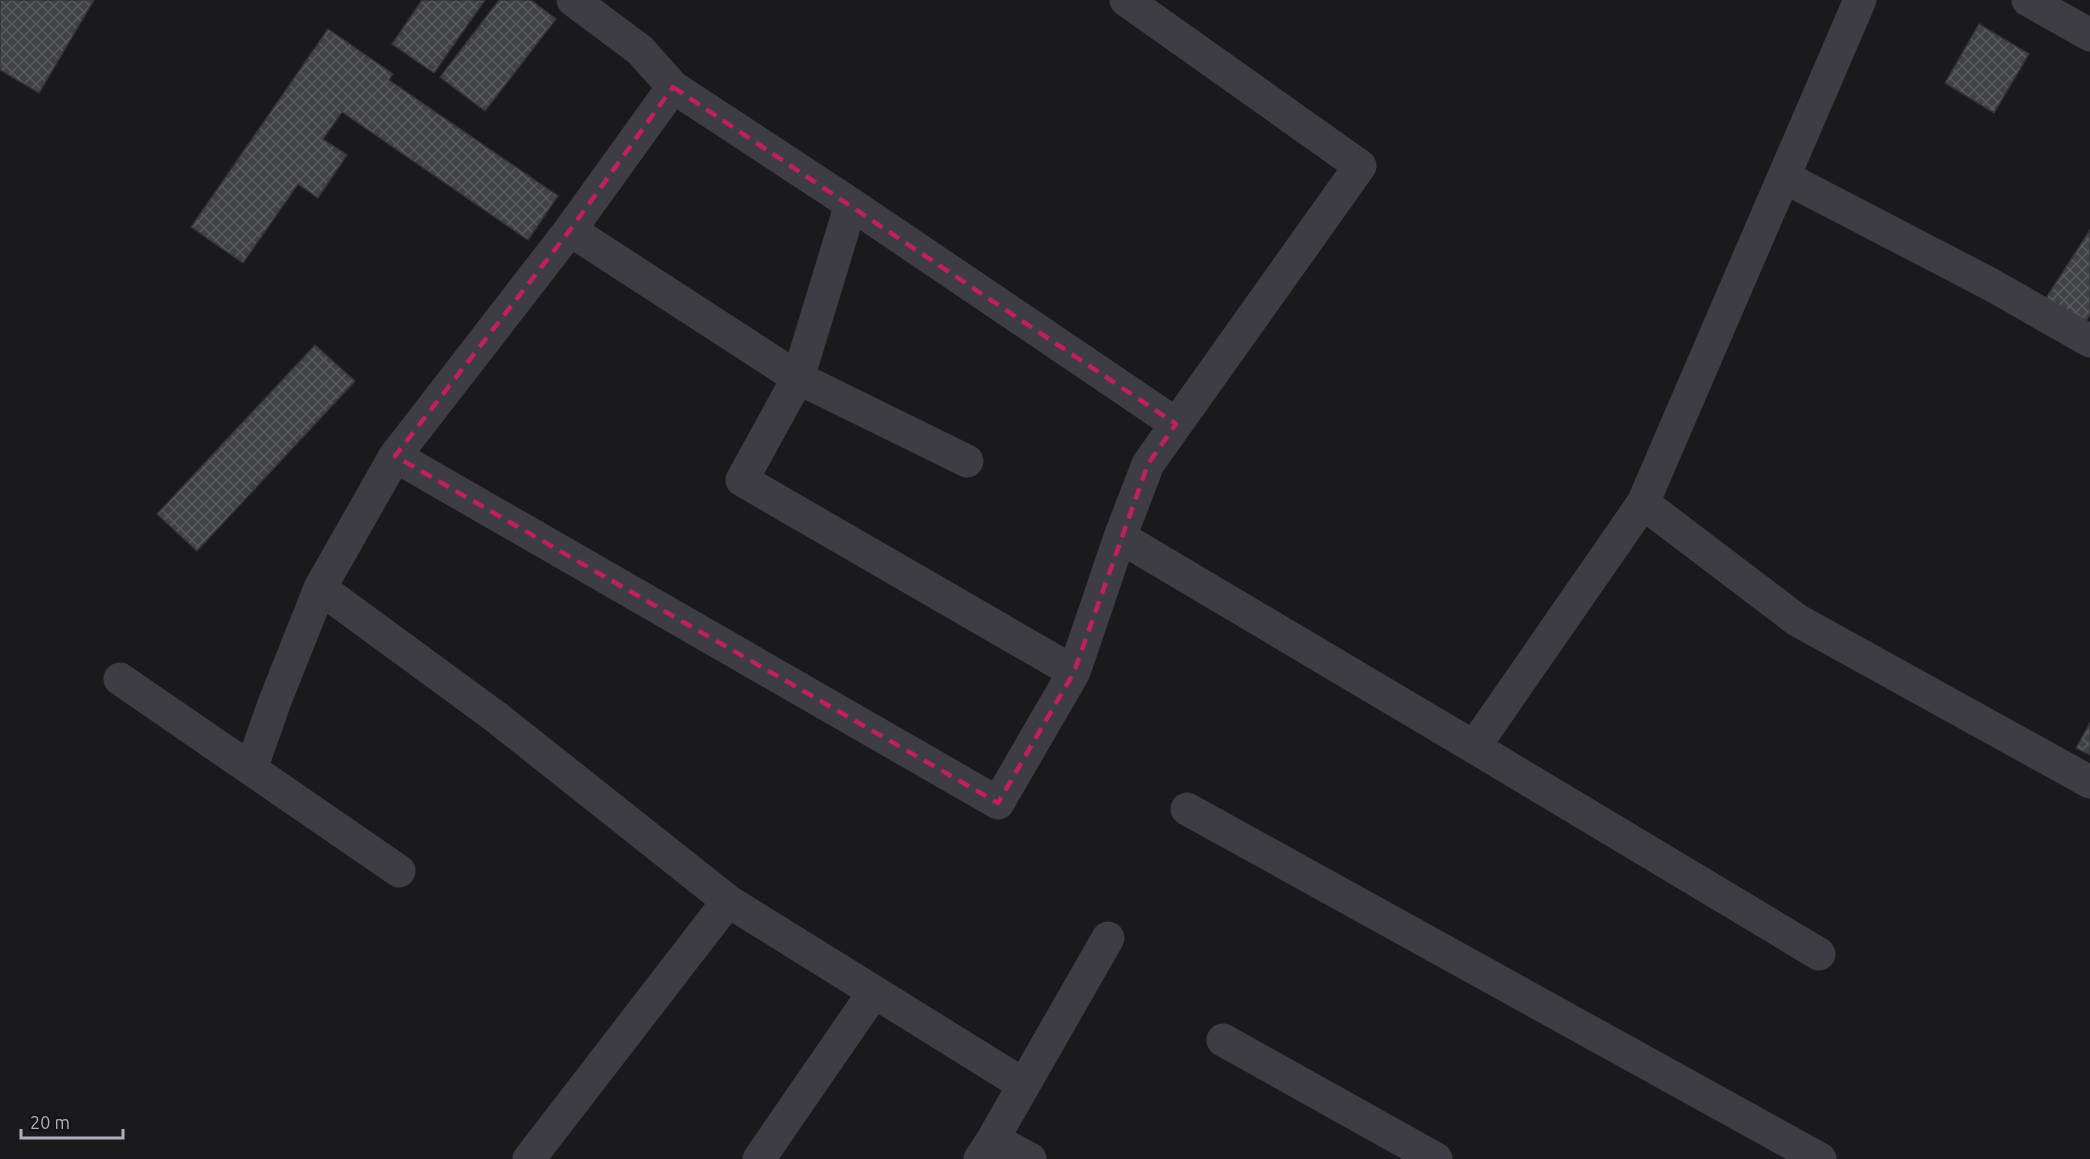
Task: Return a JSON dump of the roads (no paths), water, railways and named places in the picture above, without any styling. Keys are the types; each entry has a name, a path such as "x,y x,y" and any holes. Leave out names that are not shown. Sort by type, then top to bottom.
{"street":[{"path":"573,0 640,50 673,87 851,204 1176,424"},
{"path":"395,456 998,803 1074,672 1120,537 1148,464 1360,166 1126,0"},
{"path":"1474,747 1643,503 1860,0"},
{"path":"2028,0 2090,35"},
{"path":"251,769 274,701 320,588 395,456 570,230 673,87"},
{"path":"1784,177 1990,285 2090,341"},
{"path":"851,204 798,378 742,480 1074,672"},
{"path":"570,230 798,378 967,461"},
{"path":"1643,503 1797,620 2090,782"},
{"path":"1120,537 1819,954"},
{"path":"320,588 496,717 728,901 1024,1085"},
{"path":"120,679 399,871"},
{"path":"1187,809 1820,1159"},
{"path":"529,1159 728,901"},
{"path":"1030,1159 987,1149 1108,938"},
{"path":"759,1159 874,992"},
{"path":"1223,1040 1436,1159"}]}
